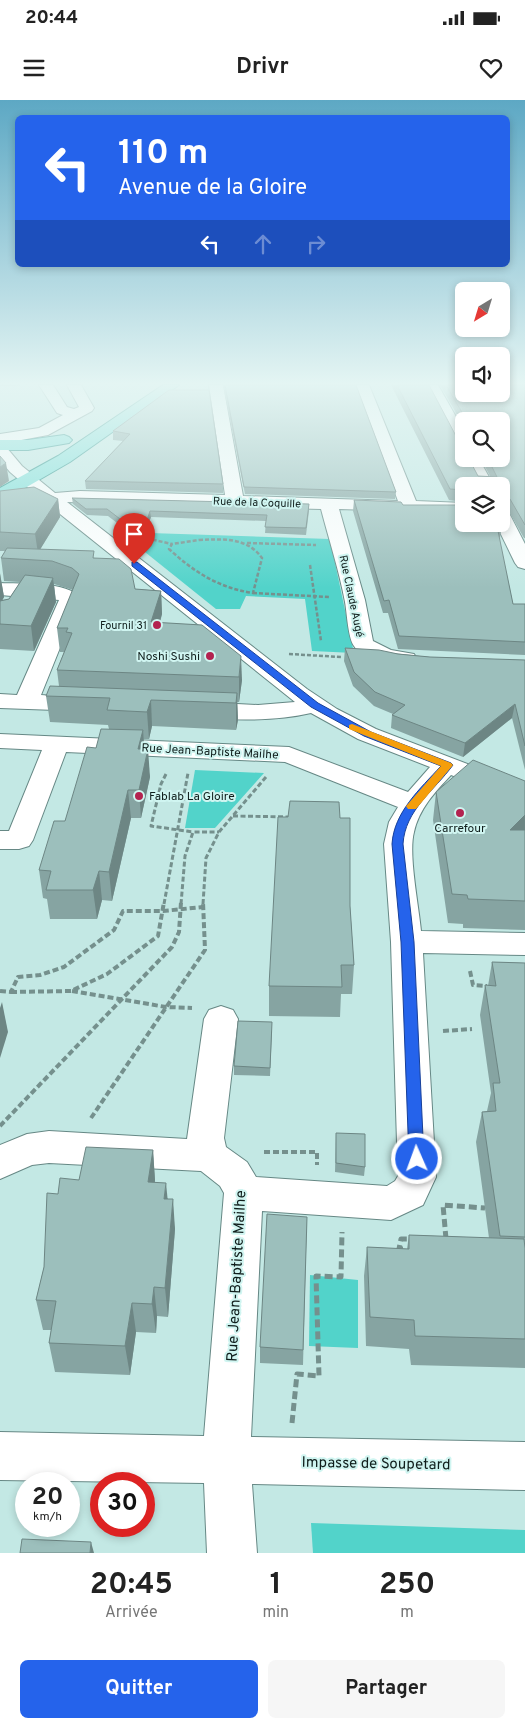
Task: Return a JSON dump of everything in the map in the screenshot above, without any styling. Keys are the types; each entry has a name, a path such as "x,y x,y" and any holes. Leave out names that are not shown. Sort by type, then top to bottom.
{"main road":[{"path":"0,495 48,453"},
{"path":"0,479 22,474 64,459 73,453"},
{"path":"0,502 18,499 51,498"}],"street":[{"path":"3,453 22,474 51,498 315,705 367,734 525,795"},
{"path":"227,453 235,501"},
{"path":"388,453 409,506"},
{"name":"Rue de la Coquille","path":"51,498 80,496 455,508"},
{"name":"Rue Claude Augé","path":"330,504 355,600 363,644 375,652 396,658 426,660"},
{"path":"510,520 525,563"},
{"path":"100,560 123,555"},
{"path":"8,612 10,590 60,594 70,598 26,702"},
{"path":"0,701 104,705"},
{"path":"173,708 271,712 300,710 315,705"},
{"name":"Rue Jean-Baptiste Mailhe","path":"0,741 289,755 414,804"},
{"path":"0,840 18,840 57,743"},
{"path":"243,1193 391,1203 409,1193 417,1177 408,955 398,832 403,819 414,804 448,765"},
{"path":"408,955 525,944"},
{"path":"0,1163 27,1150 48,1147 211,1156 206,1138 221,1019"},
{"name":"Rue Jean-Baptiste Mailhe","path":"211,1156 220,1165 232,1170 240,1182 243,1193 226,1459"},
{"name":"Impasse de Soupetard","path":"0,1456 525,1466"},
{"path":"226,1459 232,1553"}],"path":[{"path":"134,536 172,544 202,540 341,546"},
{"path":"246,543 257,550 262,558 253,593"},
{"path":"172,544 169,549 177,557 209,582 222,587 253,593 355,600"},
{"path":"310,565 321,641"},
{"path":"283,653 361,658 375,652"},
{"path":"71,991 107,974 158,936 172,854 178,831 182,749"},
{"path":"182,749 161,784 151,826 178,831 219,832"},
{"path":"79,1148 84,1129 205,950 203,907 206,858 219,832 272,770 289,755"},
{"path":"232,816 298,817"},
{"path":"0,1127 172,948 179,932 185,856 193,832"},
{"path":"12,992 18,977 40,975 64,967 83,954 114,930 123,911 163,911 203,907"},
{"path":"408,955 470,970 473,985 492,986"},
{"path":"0,990 12,992 71,991 166,1007 221,1010 221,1019"},
{"path":"264,1152 317,1152"},
{"path":"288,1461 297,1374 319,1376 316,1276 341,1277 342,1200"},
{"path":"446,1239 443,1205 485,1208"},
{"path":"408,1249 400,1249 402,1239 419,1239"},
{"path":"437,1239 455,1240"}],"shaded area":[{"path":"120,532 330,539 354,653 312,651 305,599 246,596 240,609 216,609"},
{"path":"195,770 264,773 215,828 185,828"},
{"path":"310,1275 358,1280 358,1348 309,1346"},
{"path":"311,1523 525,1530 525,1553 313,1553"}],"building":[{"path":"112,453 218,453 223,484 85,481"},
{"path":"238,453 381,453 396,492 244,487"},
{"path":"432,453 455,453 455,467 473,467 478,476 497,477 455,477 455,489 450,489"},
{"path":"510,453 525,453 525,525 510,499 510,477 497,477 492,467 510,467"},
{"path":"0,456 6,463 0,467"},
{"path":"34,487 58,499 35,534 0,532 0,491"},
{"path":"72,498 309,504 306,528 265,527 267,515 150,511 146,523 124,522 107,509 86,509"},
{"path":"354,500 401,502 403,505 455,505 455,532 498,532 513,604 525,604 525,642 399,636 389,600 384,601"},
{"path":"7,548 94,551 93,558 119,559 131,569 135,589 161,591 151,622 202,625 241,656 239,677 57,670 72,633 66,632 68,628 57,628 79,574 72,568 52,561 1,558"},
{"path":"25,575 53,578 31,626 0,624 0,601 9,599"},
{"path":"345,648 379,650 430,657 525,660 525,746 515,704 465,743 392,715 405,705 375,692 354,672"},
{"path":"50,686 237,693 236,703 151,700 147,712 107,710 110,698 46,696"},
{"path":"101,729 143,730 138,749 148,749 139,790 128,790 109,872 99,871 93,890 46,890 51,871 39,870 54,821 65,821 87,747 96,748"},
{"path":"473,760 525,781 525,815 510,830 525,830 525,901 468,899 467,895 452,894 436,792"},
{"path":"290,801 339,802 340,818 350,818 350,906 354,965 341,965 342,987 269,986 278,817 288,817"},
{"path":"492,962 525,963 525,1237 500,1236 482,1112 496,1111 493,1083 500,1083 485,985 496,986"},
{"path":"238,1021 272,1022 270,1068 234,1066"},
{"path":"336,1133 365,1134 365,1167 336,1163"},
{"path":"86,1147 153,1150 148,1182 166,1183 164,1199 173,1199 165,1288 154,1287 152,1304 132,1303 125,1346 49,1343 56,1301 36,1300 44,1267 47,1193 58,1194 60,1178 79,1180"},
{"path":"267,1214 307,1217 303,1350 260,1347"},
{"path":"409,1235 524,1239 525,1339 415,1336 414,1320 370,1317 367,1247 409,1249"},
{"path":"22,1539 91,1542 90,1553 20,1553"}],"slow traffic":[{"path":"352,727 448,765 412,806"}],"place":[{"name":"Fournil 31","path":"157,625"},
{"name":"Noshi Sushi","path":"210,656"},
{"name":"Fablab La Gloire","path":"139,796"},
{"name":"Carrefour","path":"460,813"}],"route":[{"path":"134,564 286,684 343,723 448,765 414,804 403,819 398,832 407,942 417,1159"}]}
